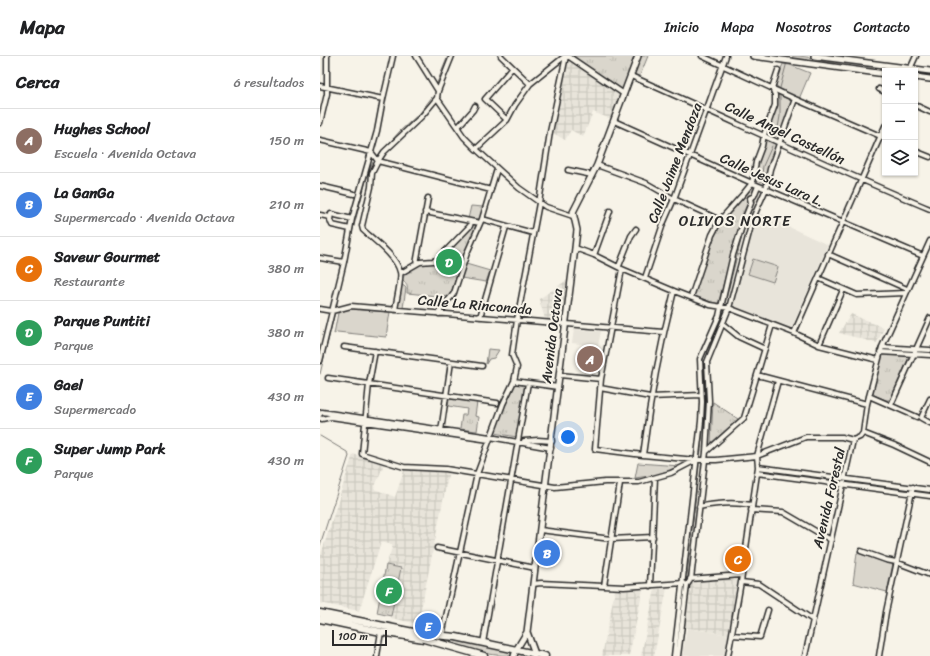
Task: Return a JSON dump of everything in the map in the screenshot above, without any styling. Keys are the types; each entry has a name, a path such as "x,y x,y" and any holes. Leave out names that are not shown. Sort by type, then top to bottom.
{"highway":[{"path":"320,613 423,634 442,635 483,643 517,652 534,653 545,656"},
{"path":"320,619 424,639 484,656"}],"main road":[{"name":"Avenida Octava","path":"517,652 527,632 552,441 577,230 573,216 574,208 597,165 638,56"},
{"path":"753,56 882,74"},
{"path":"814,56 839,58 904,68"},
{"path":"918,70 930,71"},
{"path":"918,77 930,79"},
{"name":"Avenida Octava","path":"527,632 534,653"},
{"path":"517,652 528,644 534,653"}],"street":[{"path":"320,123 327,87 327,56"},
{"path":"320,361 344,262 352,219 377,131 393,56"},
{"path":"416,56 438,91"},
{"path":"395,310 401,273 396,263 383,248 363,230 362,226 371,187 372,173 384,152 422,116 437,98 438,91 452,56"},
{"path":"501,56 530,84"},
{"path":"476,149 508,120 515,105 530,84 566,56"},
{"path":"566,56 624,94"},
{"path":"442,635 477,474 514,381 517,367 512,355 517,320 539,203 550,132 566,56"},
{"path":"702,56 795,99 882,137"},
{"name":"Calle Jaime Mendoza","path":"645,278 663,224 674,199 726,56"},
{"path":"910,68 916,56"},
{"path":"508,120 485,99 512,68"},
{"path":"691,297 712,236 720,220 752,183 756,162 775,105 775,95 772,88 778,70"},
{"name":"Calle Angel Castellón","path":"631,76 861,180 930,209"},
{"path":"320,86 383,99"},
{"path":"437,98 464,137 497,169 539,203 546,207 573,216"},
{"path":"678,656 687,585 691,579 706,452 709,401 707,362 729,308 753,218 766,190 770,169 795,99"},
{"path":"458,127 475,106"},
{"path":"918,106 930,112"},
{"name":"Calle Jesus Lara L.","path":"614,121 766,190 923,256"},
{"path":"794,333 861,180 882,139"},
{"path":"320,140 371,152 378,161 491,190"},
{"path":"918,152 930,157"},
{"path":"597,165 646,183 674,199 720,220"},
{"path":"439,314 440,309 454,293 467,254 481,221 497,169"},
{"path":"568,170 592,175"},
{"path":"320,186 354,194"},
{"path":"674,656 700,421 700,359 719,316 733,255 744,220 751,204 750,198 754,196 758,186"},
{"path":"416,264 428,198"},
{"path":"594,255 610,211"},
{"path":"425,212 471,222 481,221 533,233"},
{"path":"320,215 330,217 331,214 352,219"},
{"path":"330,217 330,222 332,225 350,229"},
{"path":"401,273 420,262 433,262 437,260 470,226 471,222"},
{"path":"480,317 506,227"},
{"path":"636,229 631,236 620,268 601,379 595,449 704,461 757,456 806,437 842,437 853,440"},
{"path":"930,241 906,291 880,352 867,404 863,433 894,445 930,462"},
{"path":"575,248 710,305 729,308 794,333 819,345 878,360"},
{"path":"925,251 930,254"},
{"path":"828,254 906,291"},
{"path":"320,258 344,262"},
{"path":"818,278 857,296 906,291"},
{"path":"819,345 843,290"},
{"path":"643,455 650,397 663,332 674,291"},
{"name":"Calle La Rinconada","path":"320,309 332,310 351,306 663,332"},
{"path":"891,405 930,318"},
{"path":"723,324 739,337 765,349"},
{"path":"706,452 744,418 772,325"},
{"path":"344,347 482,366"},
{"path":"882,347 930,350"},
{"path":"375,351 365,420 362,454 404,467 446,469 555,487 605,482 639,482 671,473 696,460"},
{"path":"880,352 930,355"},
{"path":"441,432 451,362"},
{"path":"560,375 601,379"},
{"path":"757,375 867,404"},
{"path":"328,378 497,403"},
{"path":"728,656 741,582 758,467 757,456 778,380"},
{"path":"514,381 558,387"},
{"path":"483,643 528,383"},
{"path":"600,388 650,397 701,395"},
{"path":"869,396 917,417"},
{"path":"930,399 922,418 930,423"},
{"path":"320,414 322,412 441,432 551,448"},
{"path":"320,418 331,417 365,420"},
{"name":"Avenida Forestal","path":"805,656 853,440 860,437 863,433"},
{"path":"518,442 538,440 552,441"},
{"path":"758,467 930,490"},
{"path":"757,473 930,496"},
{"path":"650,586 656,478"},
{"path":"604,586 620,483"},
{"path":"880,656 886,612 913,487"},
{"path":"699,507 720,503 741,503 752,508 783,512 831,540"},
{"path":"540,530 611,540 653,537"},
{"path":"437,548 535,568"},
{"path":"860,551 896,562 930,575"},
{"path":"533,584 650,586 682,584 691,579 741,575"},
{"path":"741,582 759,584 813,620"},
{"path":"732,635 760,637 768,610"},
{"path":"377,656 382,632"}],"shaded area":[{"path":"569,62 620,94 611,119 593,112 583,137 571,130 565,140 553,133 567,64"},
{"path":"759,213 828,245 792,327 789,328 735,307 733,304 755,221"},
{"path":"567,280 564,317 560,320 545,319 539,299"},
{"path":"851,314 884,328 877,343 839,333"},
{"path":"574,329 601,331 592,376 583,375 588,345 572,343"},
{"path":"353,454 384,464 374,489 395,497 405,468 449,471 418,624 391,618 401,568 386,565 393,545 381,542 359,611 320,603 320,558"},
{"path":"731,579 738,581 729,635 683,627 689,587 694,581"},
{"path":"667,588 654,656 641,656 655,589"},
{"path":"643,589 629,656 602,656 615,590"},
{"path":"687,628 729,635 725,656 682,656"}],"green space":[{"path":"572,56 636,56 624,89 622,89"},
{"path":"640,56 648,56 639,78 634,75"},
{"path":"793,56 799,56 889,68 882,68 882,72 792,59"},
{"path":"783,64 790,65 810,73 799,99 778,88 775,83"},
{"path":"776,93 792,101 779,140 767,133 777,105"},
{"path":"765,139 777,145 768,166 766,178 762,185 757,182 756,171"},
{"path":"753,187 741,218 718,304 693,296 720,225"},
{"path":"471,206 483,207 480,219 468,219"},
{"path":"473,225 477,225 464,254 450,296 407,293 407,284 402,279 406,274 420,265 439,261"},
{"path":"753,259 778,267 773,282 748,274"},
{"path":"466,264 490,271 486,282 461,278"},
{"path":"401,285 406,288 403,308 397,307"},
{"path":"349,309 390,312 386,337 337,332 334,334 338,313"},
{"path":"488,349 499,350 494,358 489,359 486,364"},
{"path":"884,353 907,355 909,357 889,400 874,395 873,393 881,356"},
{"path":"514,384 525,384 517,437 494,433"},
{"path":"449,400 477,402 475,416 479,417 477,431 460,429 462,415 466,415 467,409 448,406"},
{"path":"713,402 738,419 711,443"},
{"path":"638,463 680,466 656,475 635,478"},
{"path":"857,553 884,562 893,563 887,592 853,583"},
{"path":"386,565 401,568 391,616 377,613"},
{"path":"440,638 513,651 512,656 493,655 475,651 439,641"}],"waterway":[{"path":"437,83 448,56"},
{"path":"780,88 787,62"},
{"path":"777,134 780,116 780,94"},
{"path":"378,156 400,131 420,113 432,97"},
{"path":"761,182 763,166 772,146"},
{"path":"349,244 369,170 373,162"},
{"path":"725,303 744,229 756,197"},
{"path":"336,309 339,290"},
{"path":"320,374 335,312"},
{"path":"707,348 723,314"},
{"path":"700,458 706,403 702,363 705,352"},
{"path":"320,436 347,452 349,456 320,545"},
{"path":"687,576 699,465"},
{"path":"680,617 682,605"}],"place":[{"name":"Parque Puntiti","path":"449,262"},
{"name":"Hughes School","path":"590,359"},
{"name":"La GanGa","path":"547,553"},
{"name":"Saveur Gourmet","path":"738,559"},
{"name":"Super Jump Park","path":"389,591"},
{"name":"Gael","path":"428,626"}],"district":[{"name":"OLIVOS NORTE","path":"735,221"}]}
